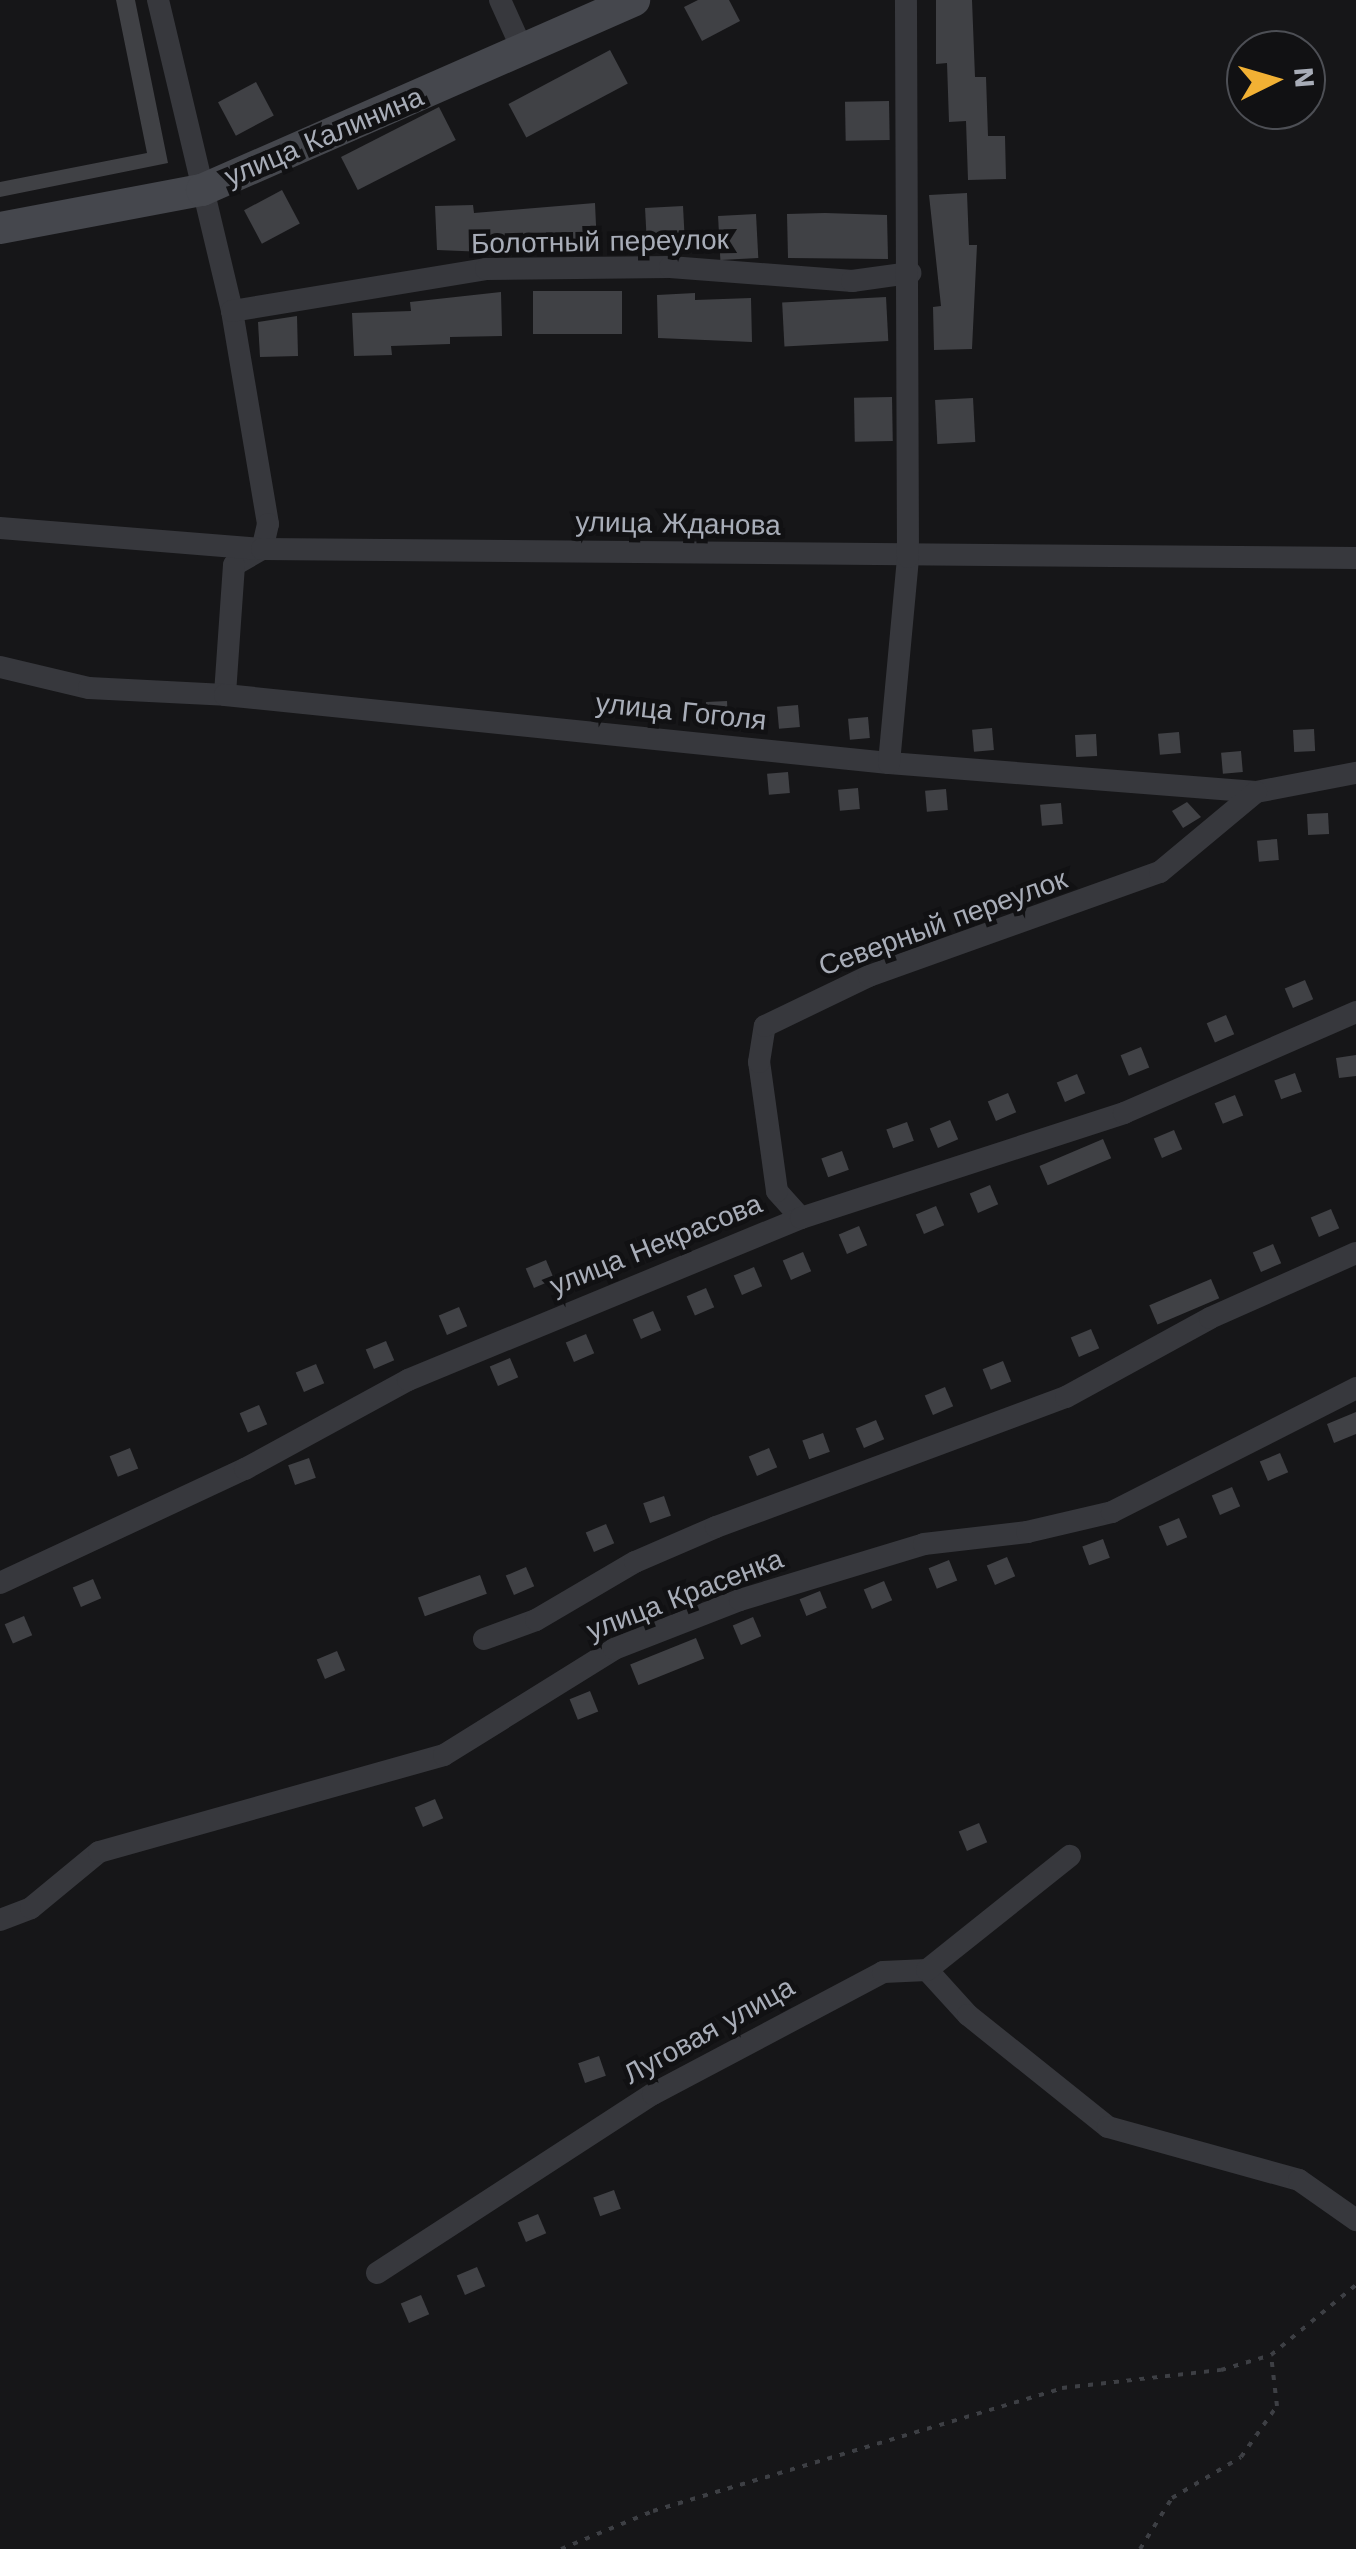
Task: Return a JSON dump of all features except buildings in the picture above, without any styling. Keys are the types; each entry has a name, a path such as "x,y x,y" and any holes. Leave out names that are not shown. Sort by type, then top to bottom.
{"street":[{"path":"158,0 232,311 268,524 262,549 234,565 225,695"},
{"path":"500,0 524,50"},
{"name":"улица Калинина","path":"0,228 202,190 634,0"},
{"path":"889,763 908,558 910,273 906,0"},
{"name":"Болотный переулок","path":"232,311 486,268 670,267 852,282 910,273"},
{"name":"улица Жданова","path":"0,528 262,549 908,558 1356,558"},
{"name":"улица Гоголя","path":"0,667 89,688 225,695 889,763 1256,792 1356,773"},
{"name":"Северный переулок","path":"801,1218 777,1191 759,1062 766,1026 869,976 1160,872 1256,792"},
{"name":"улица Некрасова","path":"0,1583 245,1469 408,1380 801,1218 1124,1113 1356,1012"},
{"name":"улица Красенка","path":"484,1639 536,1620 596,1591 635,1562 716,1527 1066,1397 1210,1318 1354,1257"},
{"name":"улица Красенка","path":"0,1920 30,1908 99,1852 444,1755 614,1649 686,1621 924,1544 1027,1532 1112,1512 1356,1388"},
{"path":"1070,1856 927,1970 968,2015 1108,2127 1299,2180 1356,2220"},
{"name":"Луговая улица","path":"377,2273 652,2094 883,1972 927,1970"}],"path":[{"path":"562,2549 653,2512 1062,2388 1221,2370 1271,2355 1356,2285"},
{"path":"1140,2549 1172,2498 1241,2457 1277,2406 1271,2355"}]}
